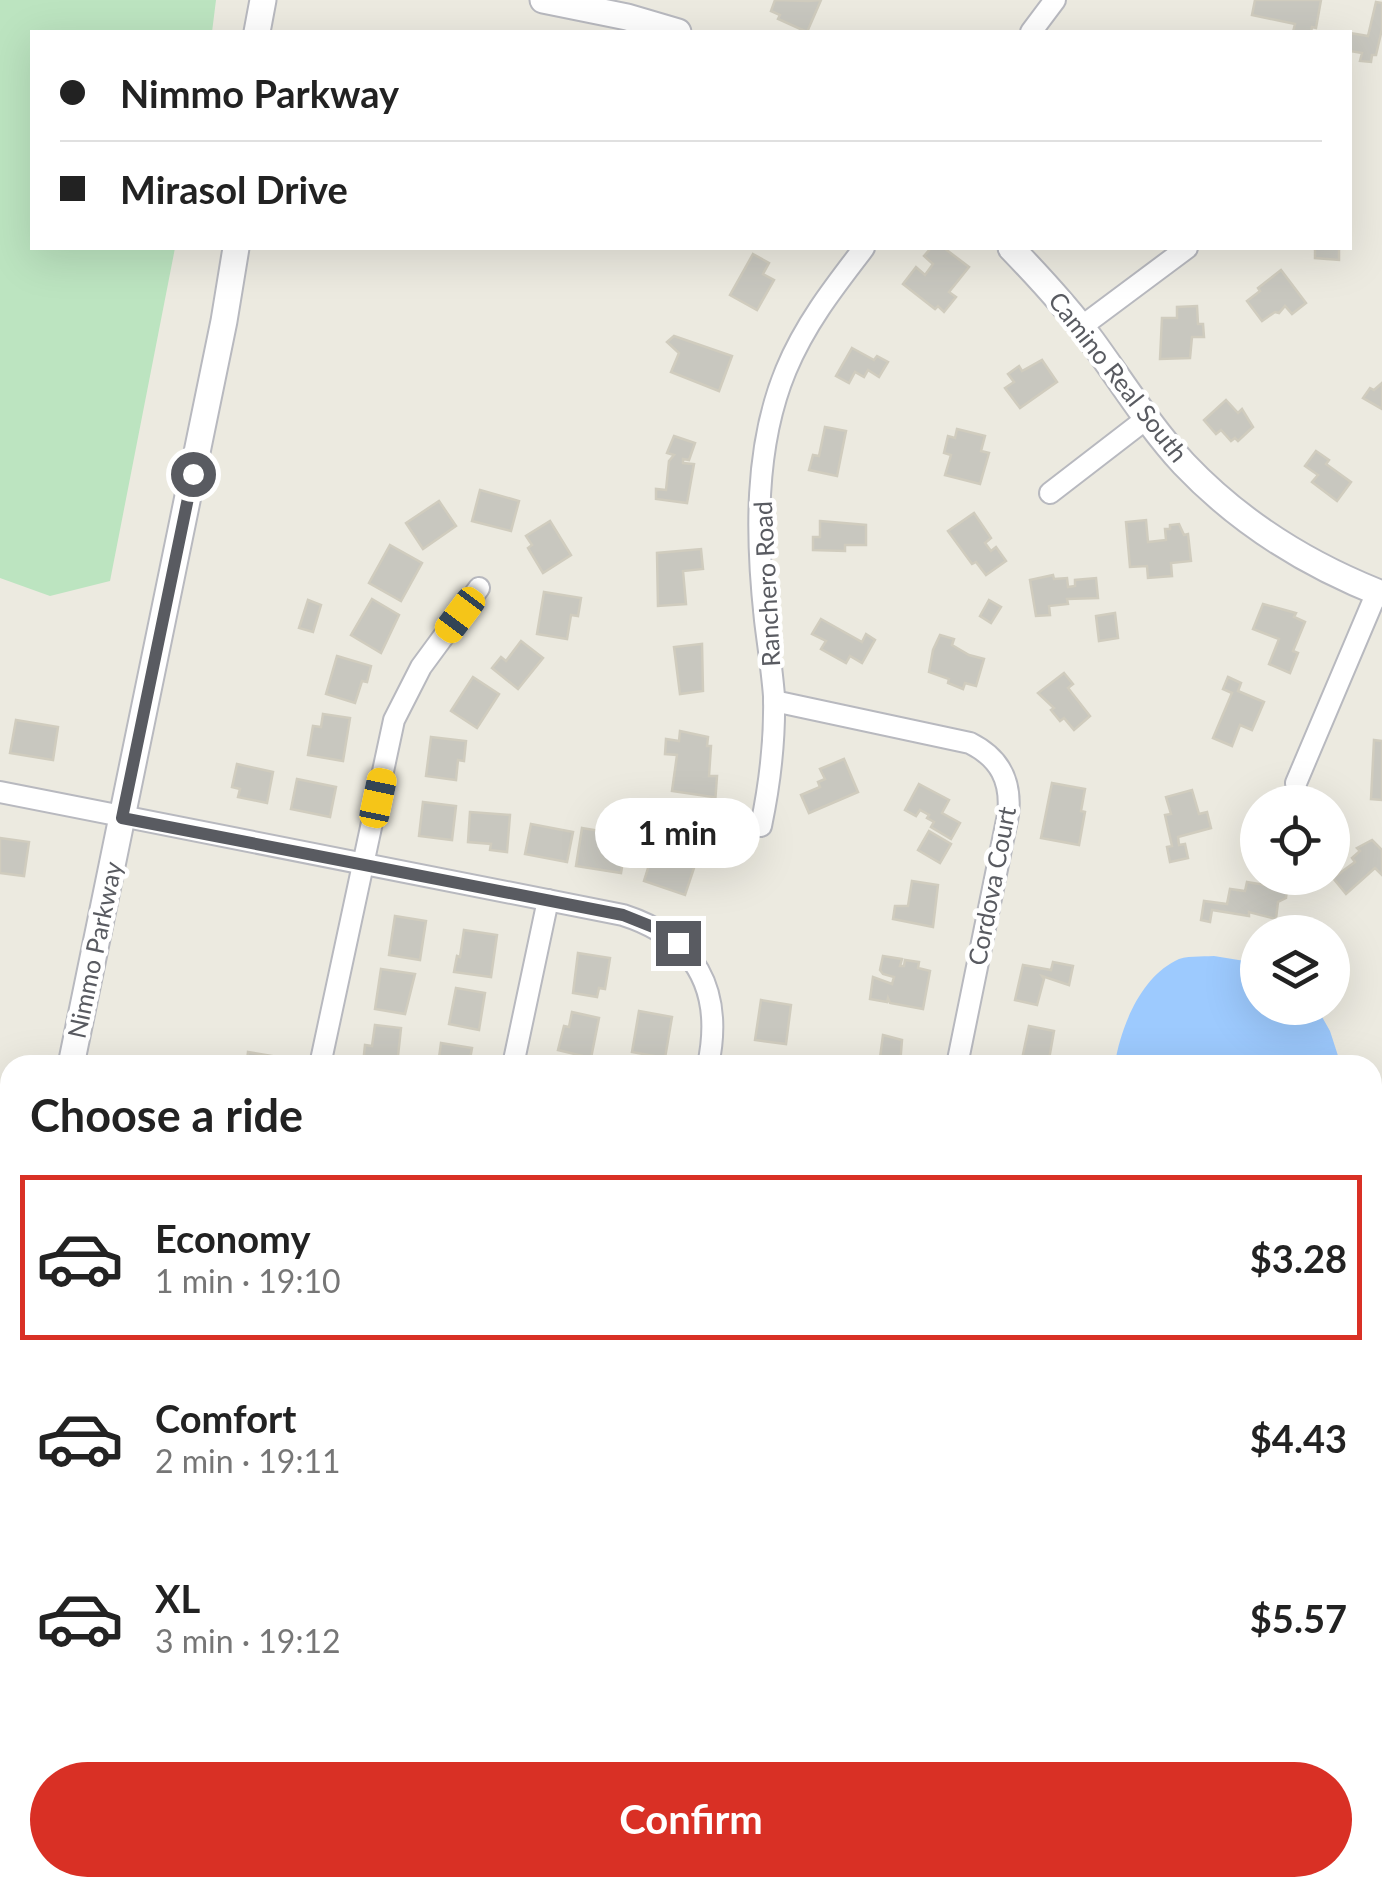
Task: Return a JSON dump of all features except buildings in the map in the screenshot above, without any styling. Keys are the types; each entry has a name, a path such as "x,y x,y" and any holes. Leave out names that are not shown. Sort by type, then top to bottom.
{"street":[{"path":"257,30 264,0"},
{"path":"543,0 671,30"},
{"path":"1032,30 1055,0"},
{"name":"Nimmo Parkway","path":"73,1055 236,250"},
{"name":"Ranchero Road","path":"761,826 772,753 774,701 760,557 766,443 785,372 800,338 818,307 862,250"},
{"name":"Camino Real South","path":"1013,250 1081,327 1184,464 1264,533 1379,594"},
{"path":"1081,327 1184,250"},
{"path":"1050,493 1146,418"},
{"path":"322,1055 401,702 421,667 479,588"},
{"path":"1296,783 1379,594"},
{"name":"Cordova Court","path":"774,701 970,743 984,750 1004,773 1009,787 1008,814 959,1055"},
{"path":"0,792 645,922 678,943 691,957 708,992 714,1029 710,1055"},
{"path":"515,1055 548,900"}],"green space":[{"path":"0,0 216,0 212,30 30,30 30,250 175,250 110,581 50,596 0,578"}],"water":[{"path":"1214,956 1240,960 1240,1025 1327,1025 1338,1055 1117,1055 1127,1020 1142,992 1163,969 1179,959"}],"route":[{"path":"193,474 122,818 623,915 663,931 678,943"}]}
